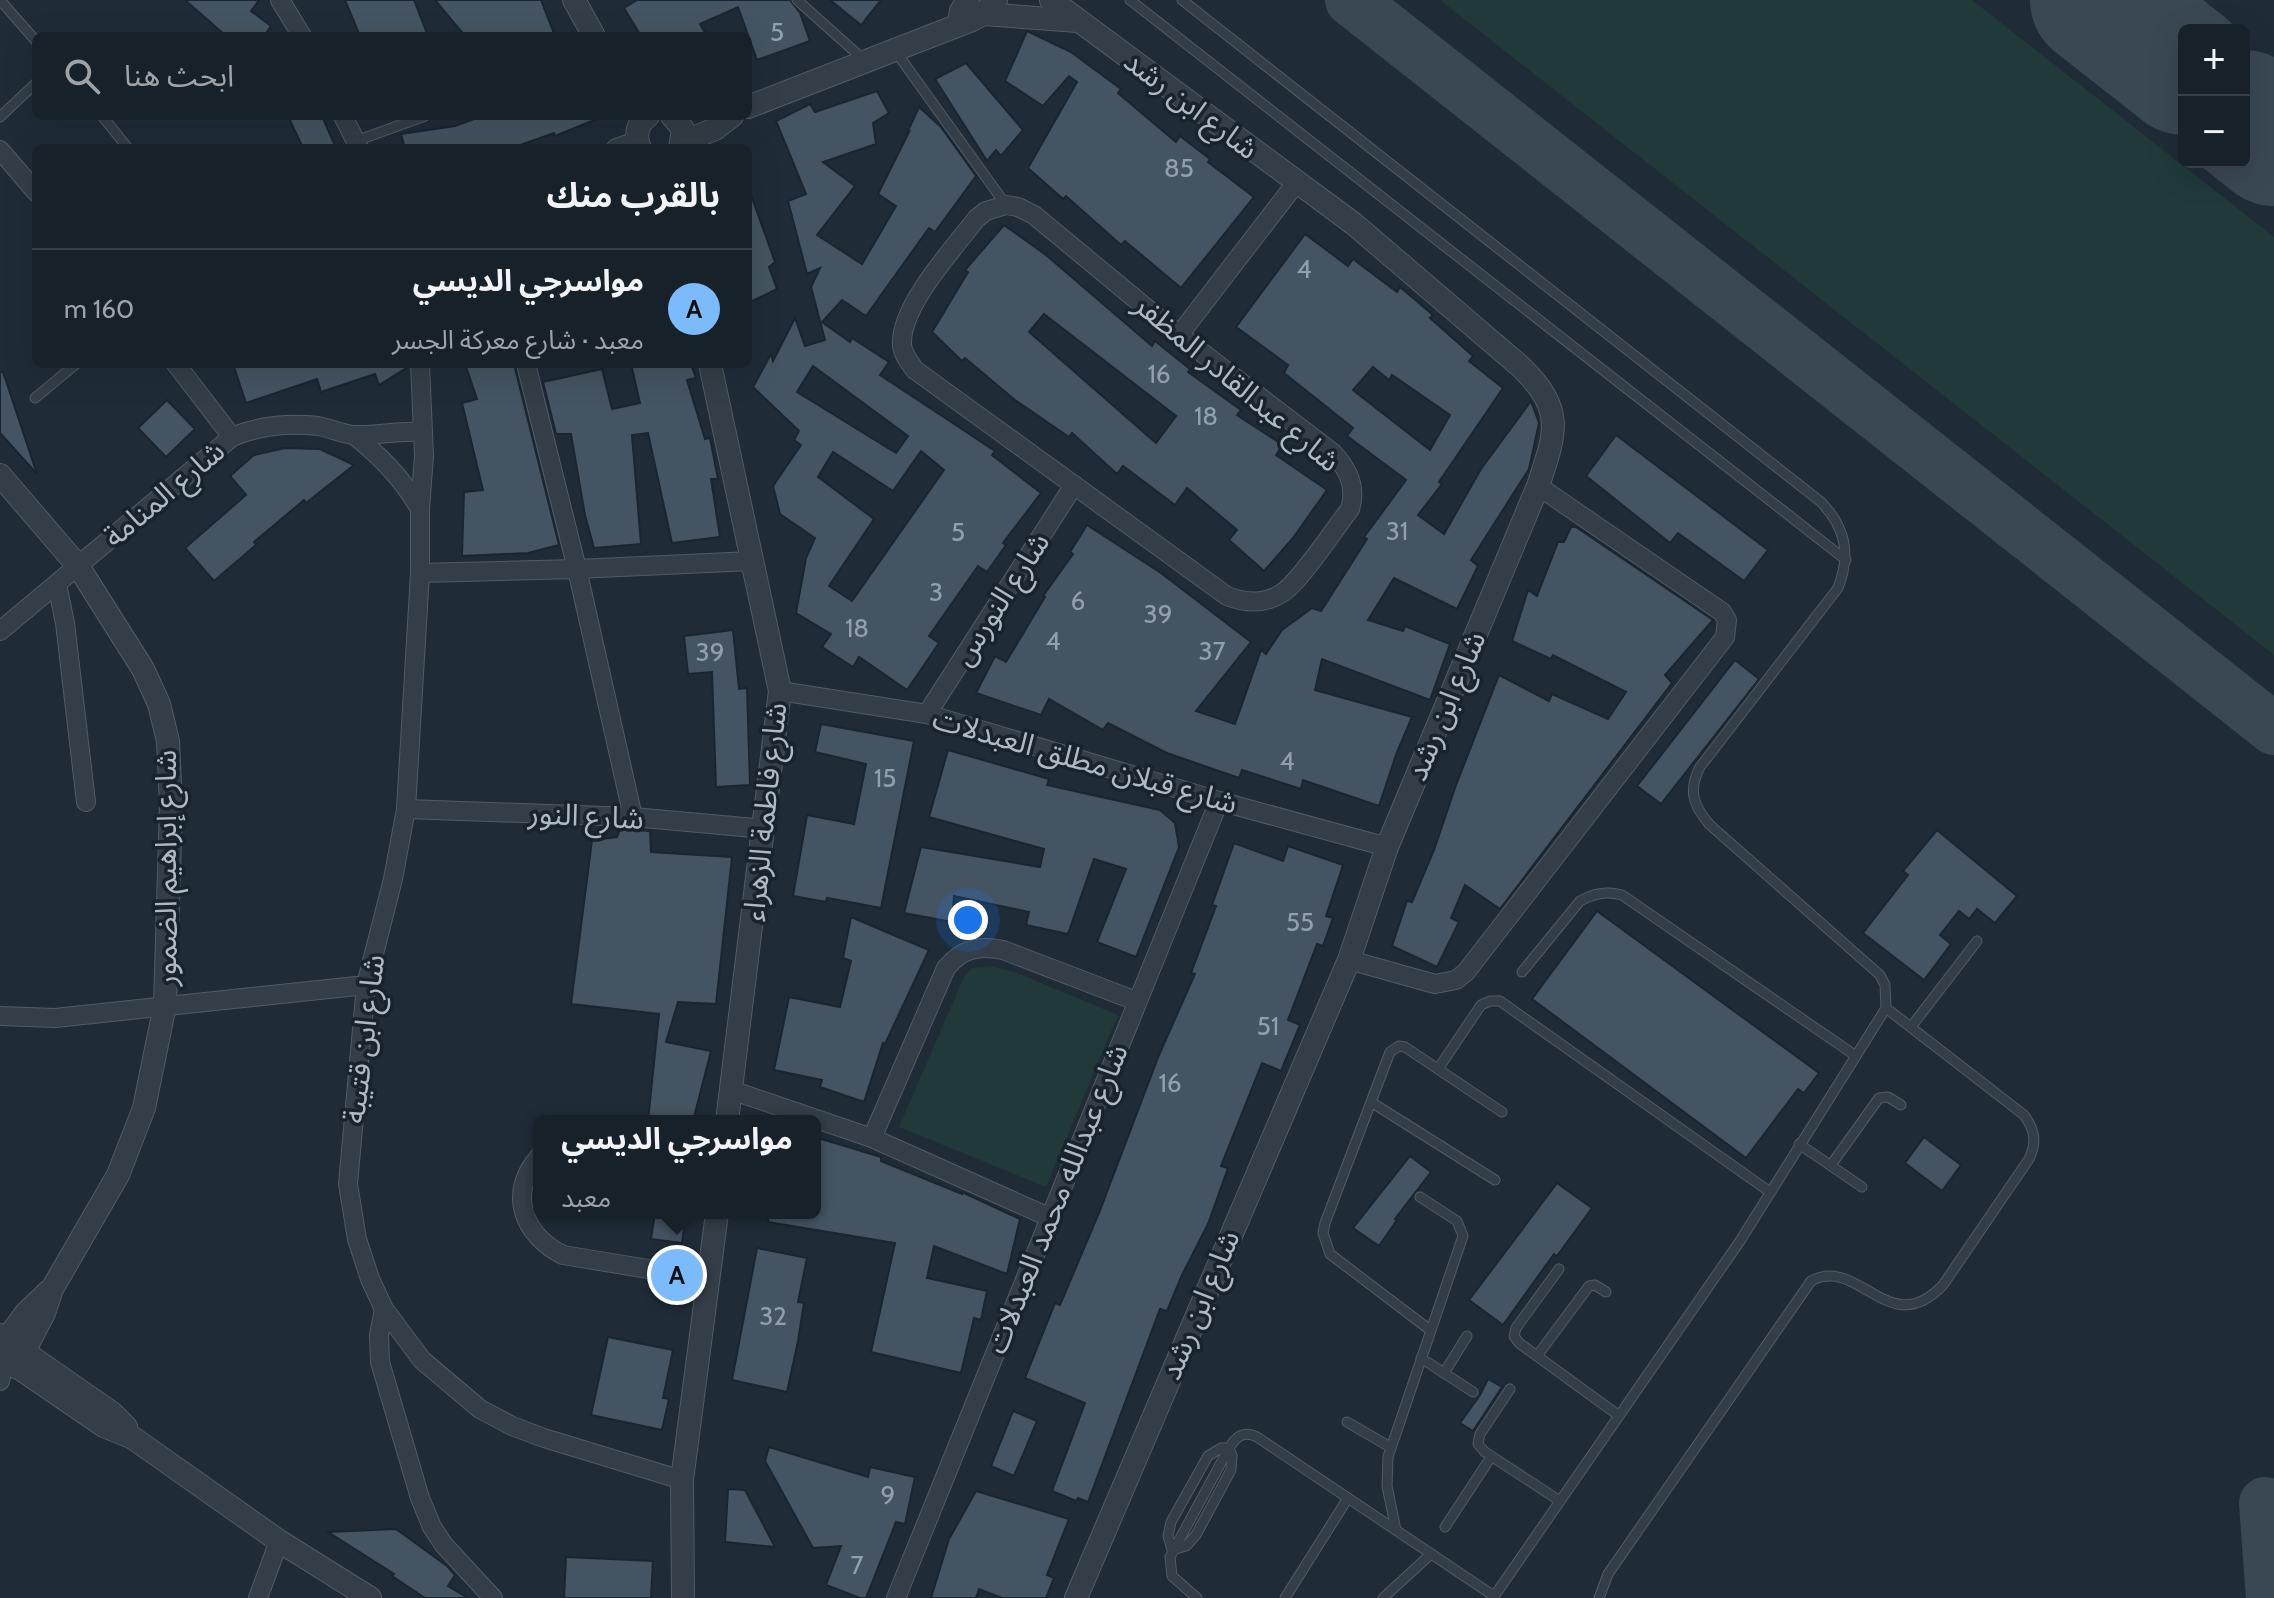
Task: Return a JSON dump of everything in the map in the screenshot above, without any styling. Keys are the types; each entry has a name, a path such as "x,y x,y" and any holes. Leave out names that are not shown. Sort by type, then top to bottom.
{"street":[{"path":"574,0 592,32"},
{"name":"شارع ابن رشد","path":"1051,0 1354,224 1541,386 1550,407 1554,432 1538,486 1387,847 1349,960 1076,1598"},
{"path":"285,2 300,32"},
{"path":"752,105 959,23 976,3 1078,21"},
{"path":"345,120 358,144"},
{"path":"681,144 682,120"},
{"path":"685,144 727,120"},
{"path":"0,150 32,187"},
{"path":"1179,335 1296,183"},
{"name":"شارع عبدالقادر المظفر","path":"1006,205 1034,215 1179,335 1333,453 1343,464 1353,486 1354,497 1350,509 1282,594 1257,602 1227,596 915,370 906,359 901,343 913,303 977,218 986,211 1006,205"},
{"path":"179,368 232,437"},
{"name":"شارع ابن قتيبة","path":"420,368 424,456 406,809 393,879 366,985 348,1184 357,1239 384,1309 422,1360 480,1409 544,1438 682,1480"},
{"path":"527,368 577,569 633,817"},
{"name":"شارع فاطمة الزهراء","path":"711,368 780,691 728,1115"},
{"name":"شارع المنامة","path":"0,631 232,437 284,425 318,426 354,435 399,430 422,432"},
{"name":"شارع المنامة","path":"354,435 391,468 420,509"},
{"name":"شارع إبراهيم الضمور","path":"0,475 78,566 143,669 159,704 168,741 171,805 165,1005 144,1108 128,1153 52,1289 34,1304 6,1354"},
{"name":"شارع النورس","path":"927,714 1074,485"},
{"path":"1349,960 1435,984 1456,980 1466,972 1725,637 1727,620 1722,612 1538,486"},
{"path":"420,573 752,561"},
{"path":"57,584 65,623 86,802"},
{"name":"شارع قبلان مطلق العبدلات","path":"780,691 927,714 1219,801 1387,847"},
{"name":"شارع عبدالله محمد العبدلات","path":"896,1598 1219,801"},
{"name":"شارع النور","path":"406,809 633,817 765,829"},
{"path":"872,1138 946,968 966,951 987,947 1003,950 1136,1001"},
{"path":"0,1016 55,1018 366,985"},
{"path":"731,1090 804,1115"},
{"path":"821,1121 872,1138 1051,1218"},
{"path":"533,1165 528,1172 522,1199 528,1225 548,1247 563,1255 709,1279"},
{"path":"683,1598 682,1480 716,1219"},
{"path":"384,1309 379,1335 380,1362 420,1498 432,1527 444,1545 493,1598"},
{"path":"6,1354 112,1413 133,1438 279,1541 370,1598"},
{"path":"258,1598 279,1541"}],"lane":[{"path":"0,0 32,36"},
{"path":"797,0 866,62"},
{"path":"1130,0 1846,560"},
{"path":"1182,0 1821,502 1841,528 1846,560 1843,575 1830,600 1700,767 1692,791 1695,804 1710,825 1880,975 1887,997 1886,1008 1740,1241 1493,1597 1251,1434 1238,1436 1229,1448 1172,1550 1172,1576 1197,1598"},
{"path":"894,49 1006,205"},
{"path":"0,117 32,87"},
{"path":"105,120 125,144"},
{"path":"358,144 415,120"},
{"path":"35,398 71,368"},
{"path":"1522,972 1580,901 1593,894 1608,892 1622,895 1856,1056"},
{"path":"1911,1027 1977,941"},
{"path":"1438,1069 1481,1005 1500,1001 1770,1192"},
{"path":"1599,1598 1608,1574 1811,1281 1833,1275 1884,1301 1900,1305 1916,1304 1932,1297 2029,1159 2035,1137 2024,1115 1886,1008"},
{"path":"1430,1330 1338,1261 1325,1244 1325,1223 1394,1048 1405,1047 1502,1112"},
{"path":"1831,1165 1879,1098 1888,1097 1901,1105"},
{"path":"1371,1102 1495,1180"},
{"path":"1799,1144 1862,1187"},
{"path":"1396,1530 1386,1476 1390,1447 1463,1236 1457,1221 1420,1197"},
{"path":"1559,1269 1514,1332 1519,1343 1618,1415"},
{"path":"1537,1356 1589,1286 1596,1285 1606,1292"},
{"path":"1444,1373 1467,1336"},
{"path":"1421,1358 1473,1392"},
{"path":"1510,1389 1478,1439 1481,1449 1560,1501"},
{"path":"1347,1422 1390,1447"},
{"path":"1172,1550 1168,1529 1203,1462 1214,1450 1229,1448"},
{"path":"1445,1527 1491,1457"},
{"path":"1285,1598 1348,1498"},
{"path":"1383,1598 1431,1554"}],"green space":[{"path":"1440,0 1972,0 2178,162 2178,168 2186,168 2274,237 2274,655"},
{"path":"990,966 1015,972 1118,1015 1046,1187 899,1127 964,977 972,968"}],"building":[{"path":"185,0 259,0 251,11 271,26 267,32 221,32"},
{"path":"345,0 414,0 426,32 358,32"},
{"path":"435,0 541,0 553,32 462,32"},
{"path":"637,0 790,0 800,13 810,41 757,60 752,46 752,32 747,32 738,7 700,24 705,32 639,32 624,8"},
{"path":"830,0 881,0 861,25"},
{"path":"1027,31 1071,52 1121,89 1118,93 1176,142 1180,136 1254,197 1181,288 1125,241 1121,245 1066,196 1063,199 1028,168 1077,82 1069,76 1043,106 1005,81"},
{"path":"966,63 1023,130 1001,156 996,150 987,161 935,79"},
{"path":"877,91 889,113 873,123 876,144 823,162 855,186 817,235 862,264 896,206 878,194 919,107 941,127 976,176 935,232 929,228 866,316 842,300 822,322 850,342 852,338 889,362 880,375 995,451 992,455 1041,493 1003,543 1006,545 987,572 978,566 929,636 939,643 907,690 859,657 853,667 822,647 831,634 796,613 806,558 815,538 780,514 773,486 801,445 794,440 799,431 753,387 771,354 773,361 795,318 805,346 825,340 811,287 820,268 807,274 788,201 806,194 776,121 810,104 815,112","holes":["813,366 908,436 896,453 797,392","921,451 944,470 852,601 829,586 874,519 818,477 833,452 893,491"]},
{"path":"290,120 324,120 334,144 301,144"},
{"path":"471,120 595,120 555,136 554,133 523,144 404,144 401,134 455,126"},
{"path":"752,198 775,262 769,267 777,289 752,301"},
{"path":"1004,225 1046,255 1152,346 1155,341 1190,369 1188,372 1241,410 1237,415 1283,445 1276,455 1327,490 1293,538 1264,571 1229,540 1237,530 1187,488 1175,505 1123,466 1117,474 1072,433 1069,437 1015,400 965,358 962,361 932,332 968,272 965,270","holes":["1044,314 1176,416 1156,443 1029,332"]},
{"path":"1305,234 1348,266 1353,259 1397,292 1400,287 1433,315 1430,318 1473,356 1469,361 1503,388 1439,482 1442,484 1418,515 1444,534 1481,469 1531,401 1539,423 1529,469 1471,560 1478,566 1457,609 1394,578 1368,620 1403,631 1405,626 1450,644 1430,700 1322,659 1315,690 1412,717 1379,806 1303,780 1301,789 1242,770 1239,778 1167,753 1108,723 1103,730 1049,699 1041,715 976,693 995,656 1006,662 1043,596 1073,554 1070,552 1087,525 1161,573 1251,642 1196,711 1235,724 1261,650 1266,654 1282,630 1312,608 1321,611 1367,539 1364,537 1406,480 1347,436 1353,428 1284,373 1288,365 1236,327","holes":["1373,367 1389,380 1392,375 1450,415 1430,450 1353,390"]},
{"path":"234,368 406,368 379,385 375,374 321,392 317,379 246,403"},
{"path":"466,368 515,368 559,545 528,553 462,556 464,492 483,490 462,403 477,399"},
{"path":"632,368 692,368 696,378 687,380 705,439 710,438 718,479 711,479 720,537 672,543 648,433 632,435 641,544 594,548 571,434 556,434 543,382 602,369 612,409 640,403"},
{"path":"0,372 3,372 37,474 0,433"},
{"path":"167,400 195,429 166,457 138,428"},
{"path":"1616,435 1768,550 1744,581 1678,533 1670,543 1586,476"},
{"path":"285,448 320,449 354,465 306,503 304,500 214,581 185,548 246,495 230,476 254,455"},
{"path":"1571,527 1576,527 1713,620 1665,675 1672,683 1500,909 1465,885 1451,918 1459,922 1437,967 1392,946 1407,901 1412,902 1434,850 1499,675 1549,701 1552,694 1608,719 1626,692 1553,655 1551,659 1512,641 1528,590 1537,596 1558,542 1564,542"},
{"path":"733,630 739,689 747,688 750,785 716,787 712,672 688,674 684,636"},
{"path":"1735,660 1759,679 1661,804 1637,786"},
{"path":"821,724 914,741 881,908 827,898 826,902 793,896 807,815 854,824 866,764 815,752"},
{"path":"948,750 1049,779 1047,785 1160,810 1175,823 1179,847 1136,957 1097,942 1126,869 1094,859 1068,934 1026,925 1029,912 954,896 952,922 904,913 921,847 1040,867 1044,849 929,817"},
{"path":"620,829 650,831 651,852 732,857 716,1004 678,1002 666,1042 711,1051 695,1115 649,1115 659,1014 571,1004 592,840 617,837"},
{"path":"1937,830 2017,896 1995,923 1977,909 1969,919 1959,911 1940,935 1951,944 1924,980 1863,933 1908,875 1903,871"},
{"path":"1234,843 1283,861 1288,846 1343,865 1326,916 1333,918 1323,946 1317,944 1288,1020 1300,1025 1281,1071 1262,1063 1221,1166 1228,1168 1208,1224 1167,1311 1160,1309 1088,1502 1078,1498 1076,1501 1052,1491 1085,1403 1025,1378 1055,1303 1060,1305 1099,1213 1159,1055 1195,974 1191,973 1216,906 1212,905"},
{"path":"1597,911 1819,1073 1804,1093 1798,1089 1746,1158 1532,999"},
{"path":"851,917 929,950 883,1043 864,1102 820,1087 822,1080 774,1070 789,997 840,1007 851,961 843,958"},
{"path":"1924,1137 1961,1165 1942,1191 1905,1163"},
{"path":"821,1139 881,1157 881,1161 962,1192 1020,1219 1007,1274 934,1246 927,1278 987,1291 981,1320 974,1318 961,1373 871,1352 895,1243 768,1222 768,1219 821,1219"},
{"path":"1410,1156 1431,1172 1395,1219 1379,1246 1353,1228"},
{"path":"1557,1183 1592,1208 1503,1325 1469,1300"},
{"path":"654,1219 685,1219 682,1243 651,1239"},
{"path":"757,1248 807,1258 798,1302 804,1303 787,1392 732,1380"},
{"path":"608,1337 673,1350 663,1398 669,1399 662,1430 591,1415"},
{"path":"1488,1379 1502,1387 1473,1431 1460,1423"},
{"path":"1013,1411 1037,1421 1014,1476 991,1466"},
{"path":"769,1447 868,1477 870,1467 915,1477 905,1524 896,1522 866,1598 826,1585 841,1546 813,1548 765,1461"},
{"path":"728,1489 745,1490 775,1547 725,1542"},
{"path":"976,1491 1069,1519 1047,1575 1054,1578 1046,1598 1002,1598 979,1589 976,1598 931,1598 949,1539"},
{"path":"396,1529 447,1566 455,1575 448,1586 468,1598 425,1598 392,1576 394,1574 328,1532"},
{"path":"566,1557 653,1561 651,1598 564,1598"}],"taxiway":[{"path":"1351,0 2274,729"},
{"path":"2265,1503 2272,1598"}],"runway":[{"path":"2096,0 2178,64"},
{"path":"2250,121 2274,140"}],"place":[{"name":"مواسرجي الديسي","path":"677,1275"}]}
